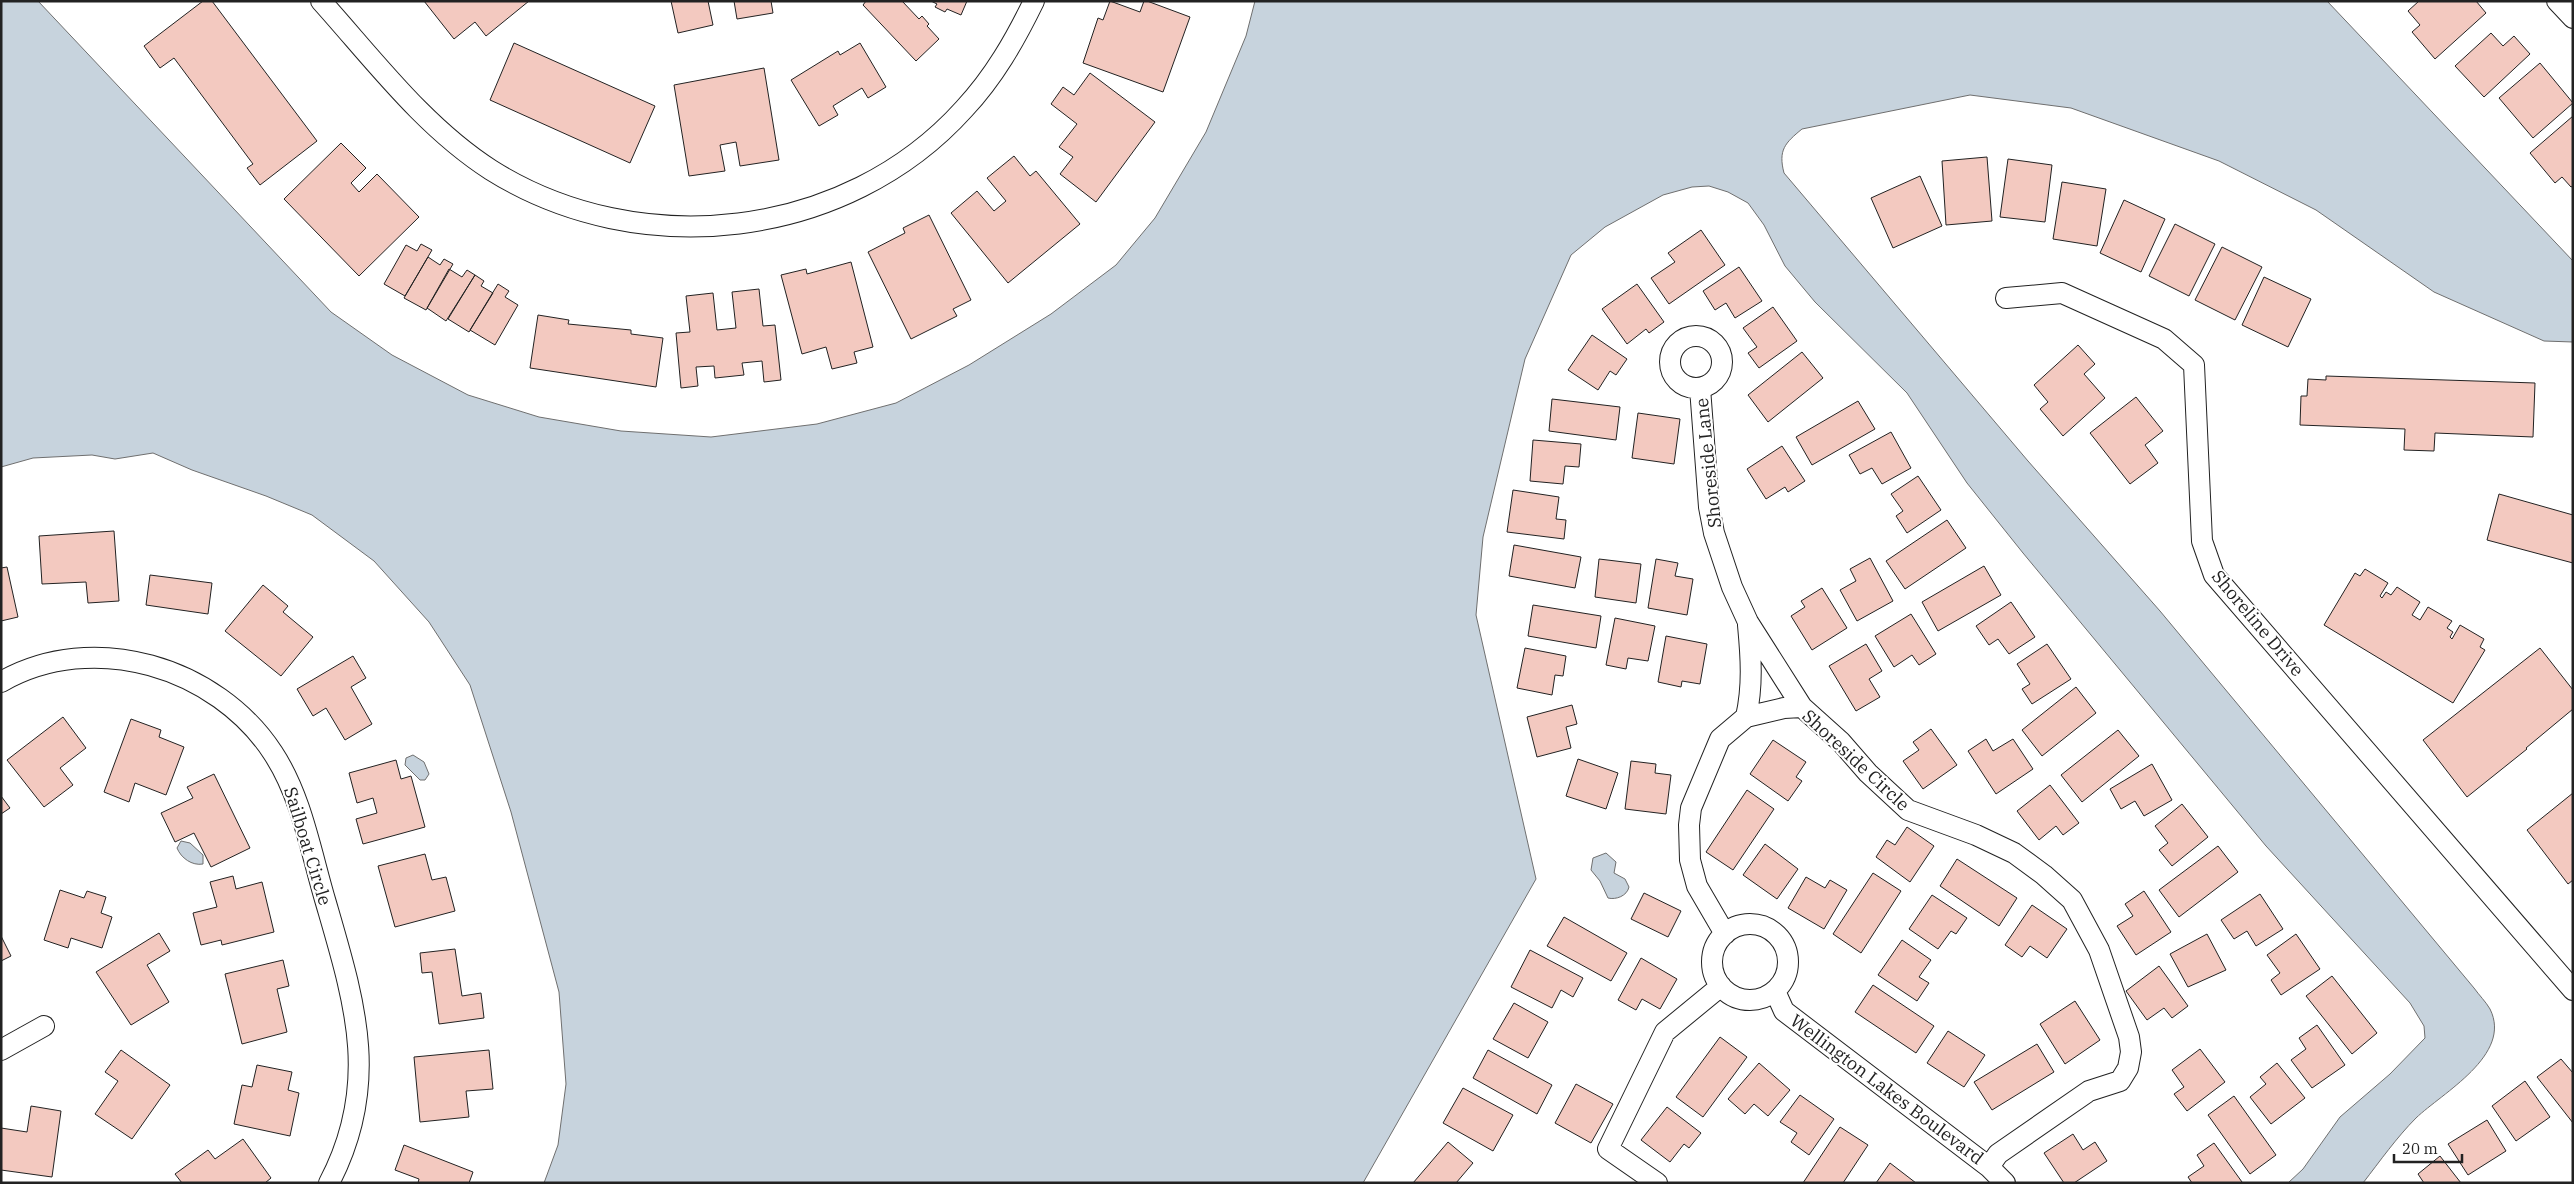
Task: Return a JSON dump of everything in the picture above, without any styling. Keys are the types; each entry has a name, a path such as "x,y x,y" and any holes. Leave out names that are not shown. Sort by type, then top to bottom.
{"street":[{"path":"320,1 426,118 464,151 491,170 520,186 566,206 622,221 697,228 764,221 828,202 872,181 914,154 952,122 985,84 1014,43 1034,1"},
{"path":"2558,1 2573,18"},
{"name":"Shoreline Drive","path":"2006,298 2062,293 2164,339 2194,366 2202,541 2214,575 2573,990"},
{"name":"Shoreside Lane","path":"1700,388 1708,508 1714,533 1729,578 1748,622 1802,707"},
{"name":"Shoreside Lane","path":"1746,718 1752,683 1748,622"},
{"name":"Sailboat Circle","path":"1,682 40,666 73,660 106,658 139,662 171,671 201,685 241,715 273,753 295,798 351,993 359,1039 360,1076 354,1114 344,1149 328,1183"},
{"name":"Shoreside Circle","path":"1725,934 1697,886 1690,860 1689,825 1691,808 1720,739 1746,718 1784,708 1802,707 1841,742 1868,773 1908,810 1976,835 2014,853 2044,875 2072,900 2099,950 2129,1037 2131,1052 2128,1068 2120,1081 2089,1091 1998,1154 1989,1167"},
{"path":"1752,924 1769,929 1779,937 1788,959 1782,982 1774,991 1764,997 1753,1000 1741,999 1721,986 1715,976 1713,965 1717,943 1725,934 1735,928 1752,924"},
{"path":"1657,1183 1608,1149 1664,1032 1721,986"},
{"name":"Wellington Lakes Boulevard","path":"1774,991 1784,1011 1989,1167 2005,1183"},
{"path":"1,1050 44,1026"}],"shaded area":[{"path":"1,1 38,1 331,312 392,355 468,395 539,417 621,431 711,437 817,424 896,403 969,365 1051,314 1116,265 1155,218 1206,132 1246,36 1255,1 2327,1 2573,261 2573,342 2544,341 2434,292 2316,210 2219,161 2071,108 1970,95 1802,129 1784,148 1782,165 1784,173 2028,461 2160,611 2487,1004 2494,1026 2492,1042 2484,1057 2457,1085 2409,1125 2363,1183 2288,1183 2303,1169 2340,1117 2390,1074 2425,1038 2424,1026 2410,1003 2266,846 2023,553 1967,483 1907,393 1815,302 1785,266 1764,225 1748,203 1728,192 1709,186 1692,187 1663,195 1605,227 1571,255 1525,359 1483,537 1476,615 1536,879 1363,1183 544,1183 558,1145 566,1084 559,992 511,812 470,685 429,622 374,561 312,515 266,496 192,470 153,453 115,459 92,455 33,458 1,467"},
{"path":"413,755 424,762 429,774 425,780 420,780 405,765 406,758"},
{"path":"181,841 190,843 203,855 203,864 195,864 181,855 177,848"},
{"path":"1606,853 1616,862 1614,873 1625,879 1629,887 1624,895 1618,898 1608,898 1600,881 1591,870 1593,858"}],"building":[{"path":"203,1 212,1 317,141 260,185 247,168 253,164 174,58 160,68 144,46"},
{"path":"424,1 529,1 486,36 475,22 454,39"},
{"path":"671,1 708,1 713,25 678,33"},
{"path":"734,1 771,1 773,13 737,19"},
{"path":"866,1 902,1 919,19 922,16 929,24 927,26 939,39 916,61 863,5"},
{"path":"931,1 967,1 961,15 947,9 945,12 935,7 937,4"},
{"path":"1110,1 1140,12 1144,1 1147,1 1190,17 1163,92 1083,63 1098,18 1103,20"},
{"path":"2419,1 2476,1 2486,13 2435,59 2412,32 2420,25 2408,11"},
{"path":"2491,33 2503,46 2514,36 2530,54 2484,97 2455,66"},
{"path":"514,43 655,106 630,163 490,100"},
{"path":"860,43 886,87 868,98 862,88 833,106 838,115 819,126 791,80 838,51 840,55"},
{"path":"2540,63 2573,103 2533,138 2499,98"},
{"path":"764,68 779,160 740,166 736,142 720,145 725,171 689,176 674,85"},
{"path":"1090,73 1155,122 1096,202 1060,174 1073,157 1059,147 1077,124 1051,104 1063,87 1074,95"},
{"path":"2573,116 2573,186 2571,187 2562,177 2555,183 2530,153"},
{"path":"341,143 366,168 351,183 359,192 377,174 419,217 359,276 284,199"},
{"path":"1014,156 1030,176 1036,171 1080,224 1008,283 951,213 977,191 994,211 1006,201 987,178"},
{"path":"1987,157 1992,221 1946,225 1942,161"},
{"path":"2008,159 2052,165 2045,222 2000,217"},
{"path":"1920,176 1942,226 1893,248 1871,198"},
{"path":"2062,182 2106,189 2097,246 2053,239"},
{"path":"2124,200 2165,219 2141,272 2100,253"},
{"path":"929,215 971,300 953,309 957,316 911,339 868,252 905,233 903,228"},
{"path":"2175,224 2215,244 2189,296 2149,276"},
{"path":"1701,230 1725,265 1669,304 1651,278 1675,262 1668,253"},
{"path":"421,244 432,250 405,296 384,284 406,245 417,251"},
{"path":"2222,247 2262,267 2235,320 2195,300"},
{"path":"428,257 440,265 444,259 453,264 426,310 404,298"},
{"path":"851,262 873,347 854,352 857,363 832,369 826,347 802,354 781,275 806,269 807,274"},
{"path":"1739,267 1762,301 1735,318 1726,303 1715,310 1703,291"},
{"path":"449,269 462,277 467,270 475,275 446,321 427,308"},
{"path":"475,275 484,281 481,286 493,293 469,332 448,319"},
{"path":"2264,277 2311,299 2288,347 2242,325"},
{"path":"498,284 509,291 505,297 518,305 495,345 470,330"},
{"path":"1637,284 1664,322 1649,333 1646,329 1627,344 1602,309"},
{"path":"759,289 763,326 775,325 781,380 764,382 762,361 742,363 744,375 715,378 714,366 696,367 698,386 681,388 676,333 690,332 686,296 713,293 717,330 736,328 732,292"},
{"path":"1773,307 1797,341 1759,368 1748,353 1757,347 1743,328"},
{"path":"538,315 569,320 568,324 631,330 631,334 663,338 656,387 530,368"},
{"path":"1592,335 1627,359 1616,375 1610,371 1598,390 1568,370"},
{"path":"2078,345 2095,364 2084,374 2105,398 2063,436 2040,409 2048,402 2034,385"},
{"path":"1802,352 1823,378 1768,422 1748,395"},
{"path":"2326,376 2535,383 2533,437 2435,433 2434,451 2404,450 2405,429 2300,425 2301,396 2307,396 2308,379 2326,380"},
{"path":"2136,397 2163,431 2145,445 2158,463 2130,484 2090,433"},
{"path":"1552,399 1620,407 1616,440 1549,431"},
{"path":"1858,401 1875,429 1812,465 1796,437"},
{"path":"1638,413 1680,419 1674,464 1632,458"},
{"path":"1891,432 1911,468 1882,484 1872,468 1860,474 1849,455"},
{"path":"1533,440 1581,444 1579,467 1565,466 1563,484 1530,481"},
{"path":"1782,446 1805,481 1788,492 1785,487 1766,499 1747,469"},
{"path":"1918,476 1941,510 1907,533 1896,516 1903,511 1891,494"},
{"path":"1513,490 1559,497 1556,519 1566,520 1564,539 1507,532"},
{"path":"2499,494 2573,515 2573,563 2487,540"},
{"path":"1947,520 1966,548 1905,589 1886,561"},
{"path":"114,531 119,601 88,603 86,582 42,584 39,536"},
{"path":"1514,545 1581,557 1575,588 1509,576"},
{"path":"1870,558 1893,601 1857,621 1840,590 1856,581 1850,569"},
{"path":"1599,559 1641,564 1636,603 1595,597"},
{"path":"1656,559 1678,563 1675,576 1693,579 1687,615 1648,608"},
{"path":"1984,566 2001,595 1938,631 1922,602"},
{"path":"7,567 18,617 1,621 1,568"},
{"path":"2365,569 2388,583 2380,596 2382,598 2386,592 2391,595 2397,587 2420,602 2412,615 2420,620 2428,607 2452,621 2447,628 2453,632 2450,637 2452,639 2460,625 2484,639 2480,647 2485,650 2453,703 2324,625 2355,573 2360,576"},
{"path":"150,575 212,583 208,614 146,605"},
{"path":"263,585 288,606 283,612 313,637 281,676 225,631"},
{"path":"1822,588 1847,628 1812,650 1791,616 1805,607 1801,601"},
{"path":"2011,602 2035,637 2009,654 1998,639 1989,645 1976,626"},
{"path":"1533,605 1601,616 1596,648 1528,636"},
{"path":"1911,614 1936,654 1919,665 1912,655 1894,667 1875,636"},
{"path":"1615,618 1655,626 1648,661 1628,658 1626,669 1606,665"},
{"path":"1666,636 1707,644 1700,684 1682,681 1681,687 1658,682"},
{"path":"1866,644 1882,671 1869,679 1880,697 1856,711 1829,666"},
{"path":"2047,644 2071,679 2032,704 2022,689 2030,684 2017,664"},
{"path":"1525,648 1566,656 1563,676 1555,675 1552,695 1517,688"},
{"path":"2540,648 2573,690 2573,709 2467,797 2423,740"},
{"path":"353,656 366,678 351,687 372,724 345,740 326,708 313,716 297,689"},
{"path":"2076,687 2096,713 2042,756 2022,730"},
{"path":"1572,705 1577,724 1566,727 1571,748 1537,757 1527,717"},
{"path":"63,717 86,748 60,768 73,785 44,807 7,760"},
{"path":"131,719 161,730 159,737 184,747 166,795 135,783 129,802 104,792"},
{"path":"1931,729 1957,765 1923,789 1903,761 1919,750 1913,742"},
{"path":"2118,730 2139,756 2082,802 2061,775"},
{"path":"1986,739 1993,751 2013,739 2033,769 1996,794 1968,751"},
{"path":"1773,740 1806,762 1796,777 1802,781 1788,801 1750,774"},
{"path":"1578,759 1618,773 1606,809 1566,796"},
{"path":"396,760 401,779 411,776 425,827 363,844 356,819 377,813 373,798 357,803 349,773"},
{"path":"1631,761 1656,764 1655,773 1671,775 1666,814 1625,809"},
{"path":"2152,764 2172,800 2144,816 2135,801 2121,809 2110,789"},
{"path":"214,774 250,848 211,867 194,833 175,842 161,813 193,798 187,787"},
{"path":"2050,785 2079,823 2063,835 2056,826 2039,840 2017,811"},
{"path":"1747,790 1774,809 1733,870 1706,852"},
{"path":"2573,793 2573,880 2568,884 2527,830"},
{"path":"1,796 10,808 1,814"},
{"path":"2182,804 2208,837 2172,866 2159,850 2168,843 2155,826"},
{"path":"1907,827 1934,846 1910,882 1876,857 1887,840 1895,845"},
{"path":"1765,844 1798,869 1777,899 1743,875"},
{"path":"2218,846 2238,872 2179,917 2159,890"},
{"path":"425,854 432,880 446,877 455,911 395,927 378,866"},
{"path":"1957,859 2017,898 1999,926 1940,886"},
{"path":"1873,873 1901,891 1861,953 1833,934"},
{"path":"233,876 236,889 262,882 274,932 222,945 221,940 201,945 193,913 217,907 210,882"},
{"path":"1806,877 1825,888 1830,880 1847,890 1824,929 1788,908"},
{"path":"60,890 84,898 87,891 106,897 101,913 112,917 102,948 71,938 68,948 44,940"},
{"path":"2144,891 2171,932 2136,955 2117,926 2133,916 2125,904"},
{"path":"1644,893 1681,911 1668,937 1631,919"},
{"path":"2260,894 2283,929 2256,946 2247,931 2234,939 2221,920"},
{"path":"1932,895 1967,918 1956,934 1951,931 1938,949 1909,929"},
{"path":"2032,905 2067,929 2047,958 2030,946 2022,957 2005,945"},
{"path":"1564,917 1627,953 1611,981 1547,946"},
{"path":"159,933 170,951 147,965 169,1002 131,1025 96,972"},
{"path":"2207,934 2226,970 2188,987 2170,954"},
{"path":"2296,934 2320,969 2281,995 2271,980 2280,973 2267,955"},
{"path":"1,936 11,956 1,961"},
{"path":"1902,940 1931,960 1919,977 1929,983 1917,1001 1878,975"},
{"path":"455,949 462,996 481,993 484,1018 439,1024 432,972 422,973 420,953"},
{"path":"1530,950 1583,978 1573,997 1561,990 1552,1008 1511,987"},
{"path":"1641,958 1677,979 1660,1009 1642,999 1636,1010 1618,1000"},
{"path":"283,960 289,986 277,989 287,1032 242,1044 225,974"},
{"path":"2159,966 2188,1006 2172,1018 2164,1008 2147,1020 2126,991"},
{"path":"2332,976 2377,1033 2352,1054 2306,996"},
{"path":"1873,985 1934,1026 1916,1053 1855,1012"},
{"path":"2075,1001 2100,1040 2065,1064 2040,1024"},
{"path":"1514,1003 1548,1022 1528,1058 1493,1039"},
{"path":"2317,1025 2345,1065 2312,1088 2291,1060 2306,1049 2299,1038"},
{"path":"1948,1031 1985,1055 1964,1087 1927,1063"},
{"path":"1720,1037 1747,1057 1703,1117 1676,1097"},
{"path":"2037,1044 2054,1072 1992,1110 1974,1082"},
{"path":"2200,1049 2225,1082 2187,1111 2174,1094 2184,1087 2172,1070"},
{"path":"121,1050 170,1085 132,1139 95,1114 118,1081 105,1072"},
{"path":"489,1050 493,1089 466,1091 469,1117 420,1122 414,1057"},
{"path":"1488,1050 1552,1085 1537,1114 1473,1078"},
{"path":"2561,1059 2573,1073 2573,1123 2537,1077"},
{"path":"1759,1063 1790,1090 1768,1116 1754,1104 1745,1114 1728,1099"},
{"path":"2277,1063 2305,1098 2271,1124 2250,1097 2266,1084 2260,1077"},
{"path":"257,1065 292,1072 288,1090 299,1093 290,1136 234,1124 242,1085 252,1087"},
{"path":"2525,1081 2550,1117 2516,1141 2492,1106"},
{"path":"1576,1084 1613,1104 1591,1143 1555,1123"},
{"path":"1463,1088 1513,1115 1493,1151 1443,1123"},
{"path":"1800,1095 1834,1119 1809,1155 1791,1142 1797,1133 1780,1122"},
{"path":"2234,1096 2276,1155 2250,1174 2208,1115"},
{"path":"31,1106 61,1111 52,1177 1,1170 1,1128 27,1132"},
{"path":"1667,1107 1701,1133 1689,1148 1684,1144 1670,1162 1641,1140"},
{"path":"2487,1120 2506,1151 2468,1175 2448,1144"},
{"path":"1840,1127 1868,1145 1843,1183 1803,1183"},
{"path":"2073,1134 2083,1150 2095,1142 2107,1161 2074,1183 2064,1183 2044,1153"},
{"path":"243,1139 271,1178 265,1183 182,1183 175,1174 208,1150 215,1159"},
{"path":"1448,1142 1473,1163 1456,1183 1413,1183"},
{"path":"2214,1143 2242,1183 2192,1183 2188,1177 2204,1166 2197,1155"},
{"path":"404,1145 473,1172 469,1183 418,1183 419,1179 395,1170"},
{"path":"2440,1156 2461,1183 2424,1183 2418,1174"},
{"path":"1890,1163 1916,1183 1876,1183"}]}
